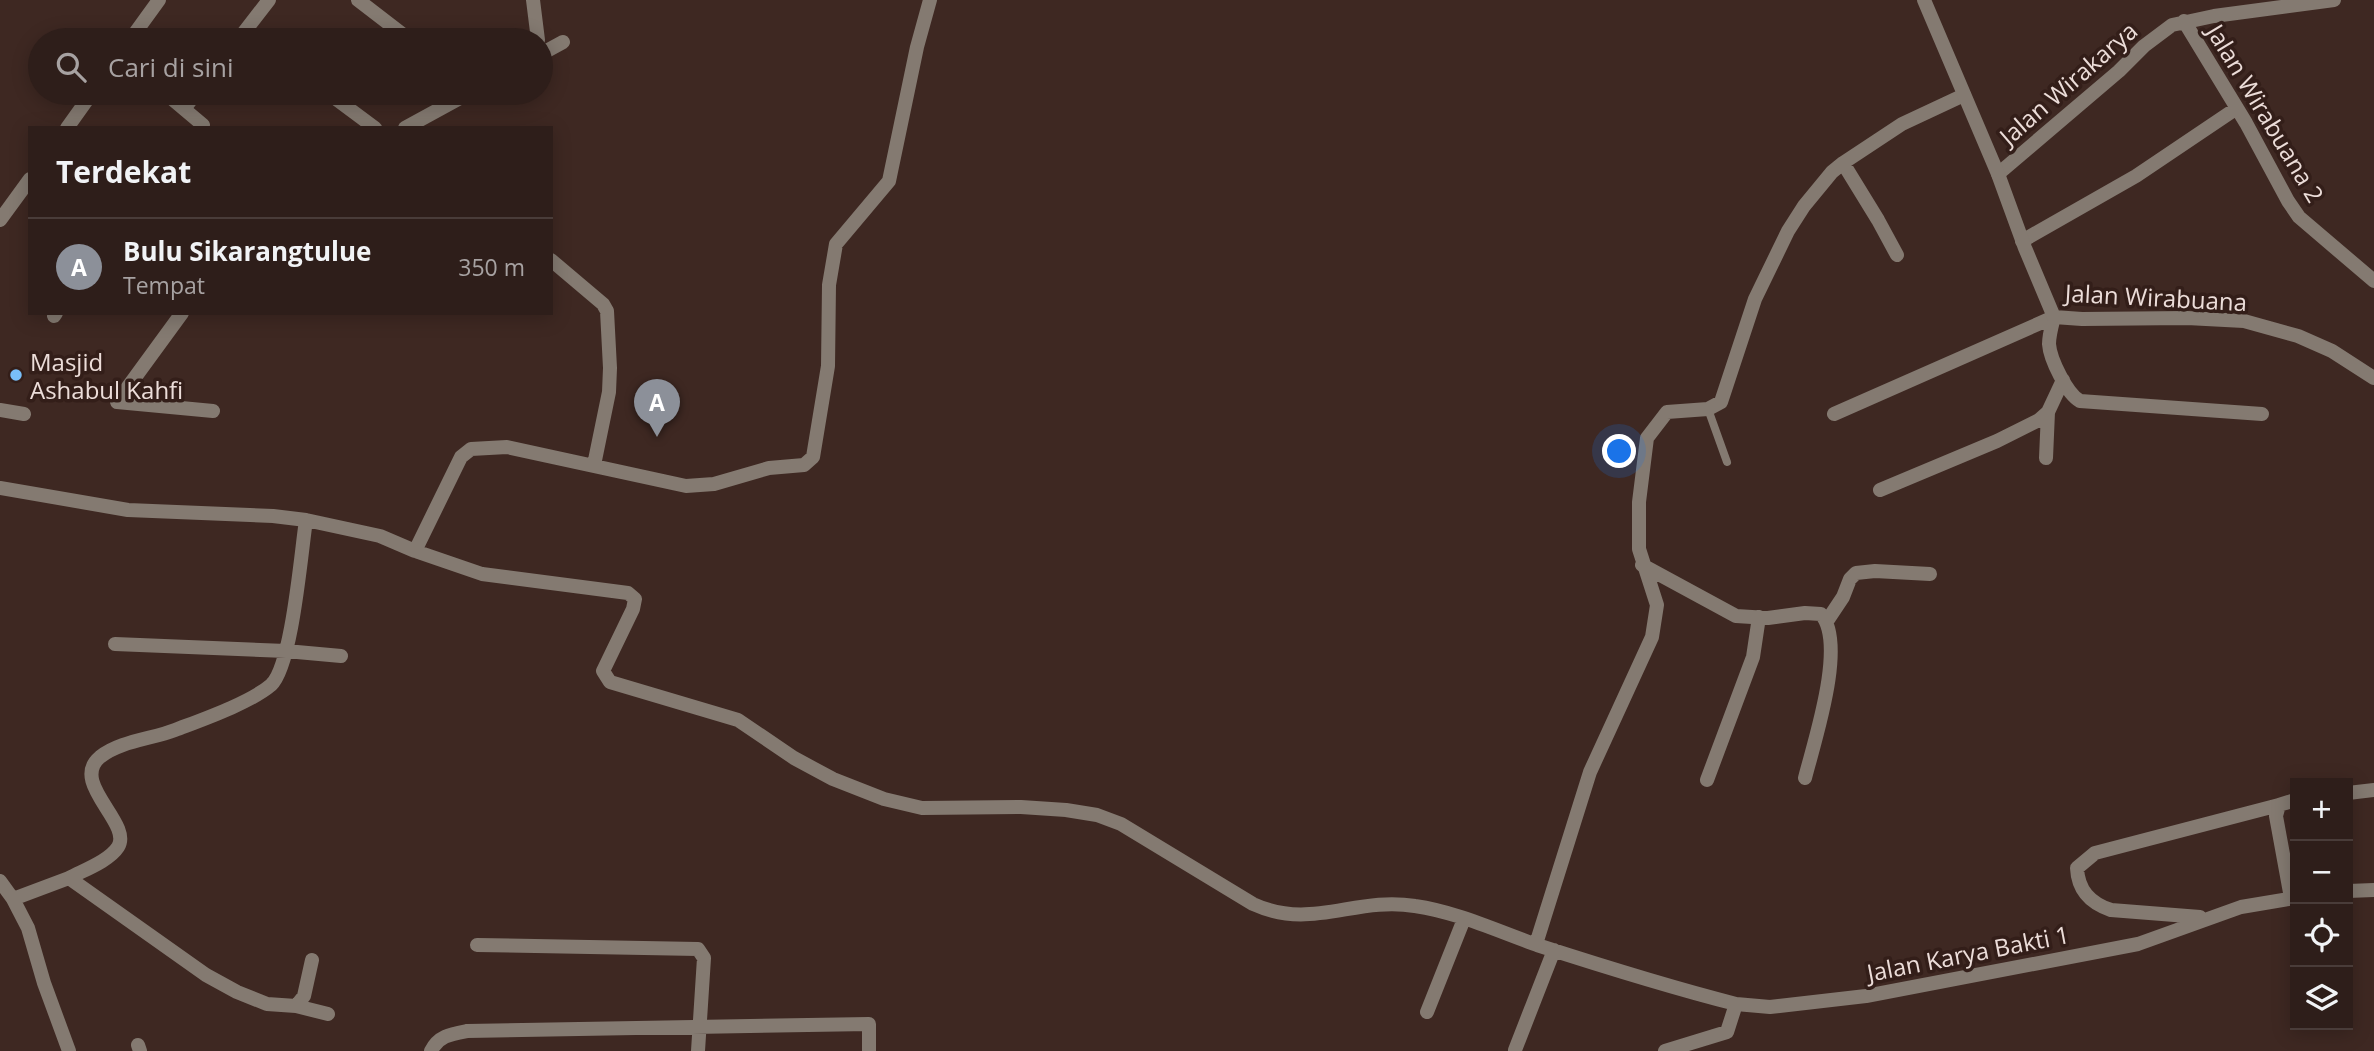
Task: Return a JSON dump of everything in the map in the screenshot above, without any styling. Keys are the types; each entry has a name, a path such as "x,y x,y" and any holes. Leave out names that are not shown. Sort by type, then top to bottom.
{"street":[{"path":"139,28 159,0"},
{"path":"248,28 269,0"},
{"path":"358,0 394,28"},
{"path":"533,0 536,28"},
{"path":"0,488 128,509 306,520 380,536 415,551 461,457 471,449 507,447 671,484 703,486 769,468 804,465 813,457 828,366 830,285 836,244 889,181 916,47 930,0"},
{"name":"Jalan Wirabuana","path":"1924,0 1998,174 2054,317 2244,321 2298,336 2332,351 2374,378"},
{"name":"Jalan Wirakarya","path":"1998,174 2119,71 2144,46 2172,25 2184,21 2334,0"},
{"name":"Jalan Wirabuana 2","path":"2184,21 2299,217 2374,281"},
{"path":"553,47 562,42"},
{"path":"1536,944 1590,772 1652,637 1657,605 1642,565 1638,534 1641,478 1647,438 1667,412 1708,409 1721,402 1755,299 1788,231 1804,206 1832,172 1902,124 1964,95"},
{"path":"68,126 83,105"},
{"path":"179,105 203,126"},
{"path":"184,109 187,105"},
{"path":"344,105 372,126"},
{"path":"409,126 447,105"},
{"path":"2022,241 2136,176 2237,108"},
{"path":"1843,163 1896,255"},
{"path":"0,220 28,182"},
{"path":"553,262 603,304 607,311 610,368 608,392 594,466"},
{"path":"181,315 117,402 213,411"},
{"path":"2054,317 2049,346 2069,393 2080,401 2263,414"},
{"path":"1834,414 2054,317"},
{"path":"2046,458 2048,412 2063,380"},
{"path":"0,410 24,414"},
{"path":"1880,490 1997,441 2039,420 2048,412"},
{"path":"13,899 69,878 110,855 118,847 121,840 119,832 91,776 93,765 100,757 122,745 156,737 192,724 260,693 272,684 278,676 286,651 306,520"},
{"name":"Jalan Karya Bakti 1","path":"415,551 482,574 628,593 635,599 633,609 603,671 610,682 738,720 833,779 884,799 922,808 1021,807 1097,815 1121,824 1253,904 1284,915 1306,916 1384,903 1415,906 1736,1004 1782,1006 1866,996 2138,944 2207,917 2241,907 2290,899"},
{"path":"1642,565 1736,616 1805,613 1821,614 1827,621 1830,657 1828,684 1805,778"},
{"path":"1827,621 1856,573 1875,571 1930,574"},
{"path":"1707,780 1753,657 1759,617"},
{"path":"115,644 341,656"},
{"path":"2353,792 2374,790"},
{"path":"2207,917 2110,910 2099,906 2081,889 2077,868 2095,853 2290,801"},
{"path":"2279,804 2276,808 2277,828 2290,885"},
{"path":"69,878 206,975 237,992 267,1004 296,1006 328,1014"},
{"path":"0,881 28,928 44,983 69,1051"},
{"path":"2353,891 2374,890"},
{"path":"1427,1012 1464,919"},
{"path":"477,945 698,949 704,958 698,1051"},
{"path":"1515,1050 1554,950"},
{"path":"296,1006 304,996 312,960"},
{"path":"1665,1051 1727,1032 1736,1004"},
{"path":"430,1051 448,1034 467,1031 869,1024 869,1051"}],"lane":[{"path":"1708,409 1727,462"}],"place":[{"name":"Masjid Ashabul Kahfi","path":"16,375"},
{"name":"Bulu Sikarangtulue","path":"657,437"}]}
